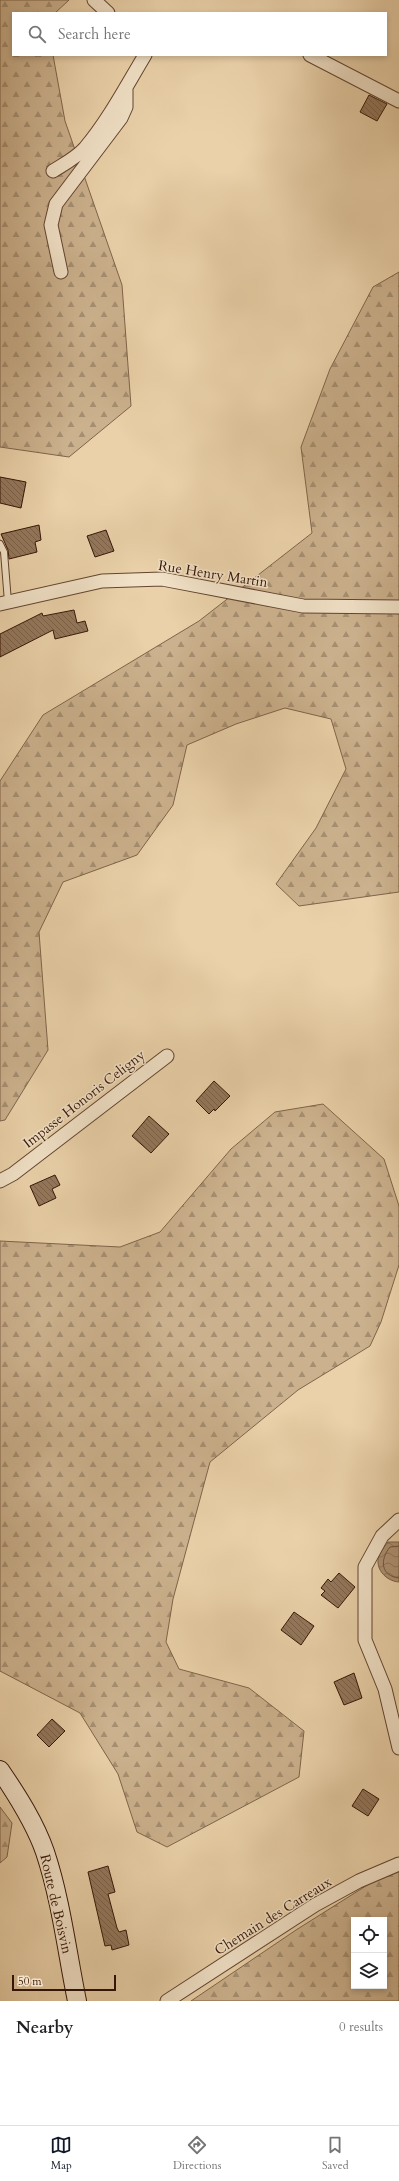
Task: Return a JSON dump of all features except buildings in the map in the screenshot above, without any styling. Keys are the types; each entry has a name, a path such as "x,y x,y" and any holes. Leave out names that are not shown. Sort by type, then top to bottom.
{"main road":[{"name":"Route de Boisvin","path":"0,1770 17,1795 45,1852 60,1912 77,2001"}],"street":[{"path":"94,0 107,12"},
{"path":"53,171 70,161 85,148 126,87 144,56"},
{"path":"312,56 399,101"},
{"path":"60,272 51,225 56,204 121,118 126,107 126,87"},
{"name":"Rue Henry Martin","path":"4,603 102,581 162,579 303,606 399,607"},
{"name":"Impasse Honoris Celigny","path":"0,1181 13,1174 167,1056"},
{"path":"399,1520 382,1536 365,1567 365,1640 385,1689 399,1748"},
{"name":"Chemain des Carreaux","path":"167,2001 315,1905 359,1881 399,1864"}],"lane":[{"path":"0,544 4,552 4,603"}],"green space":[{"path":"0,0 69,0 56,12 12,12 12,56 53,56 65,121 122,285 131,406 69,457 0,447"},
{"path":"399,272 399,892 299,906 276,884 316,828 346,769 331,719 285,708 236,724 187,745 173,805 137,855 63,882 39,932 48,1050 5,1120 0,1121 0,781 43,715 199,621 312,533 301,447 330,369 373,287"},
{"path":"323,1104 384,1159 399,1206 399,1265 381,1322 370,1346 298,1390 210,1462 173,1599 166,1642 179,1669 249,1688 304,1731 299,1777 167,1847 137,1832 118,1774 80,1713 0,1671 0,1241 120,1247 160,1232 231,1149 275,1112"},
{"path":"0,1807 12,1823 7,1857 0,1863"},
{"path":"399,1869 399,2001 191,2001 296,1930 388,1872"}],"water":[{"path":"388,1542 399,1542 399,1582 389,1579 379,1568 378,1558"}]}
